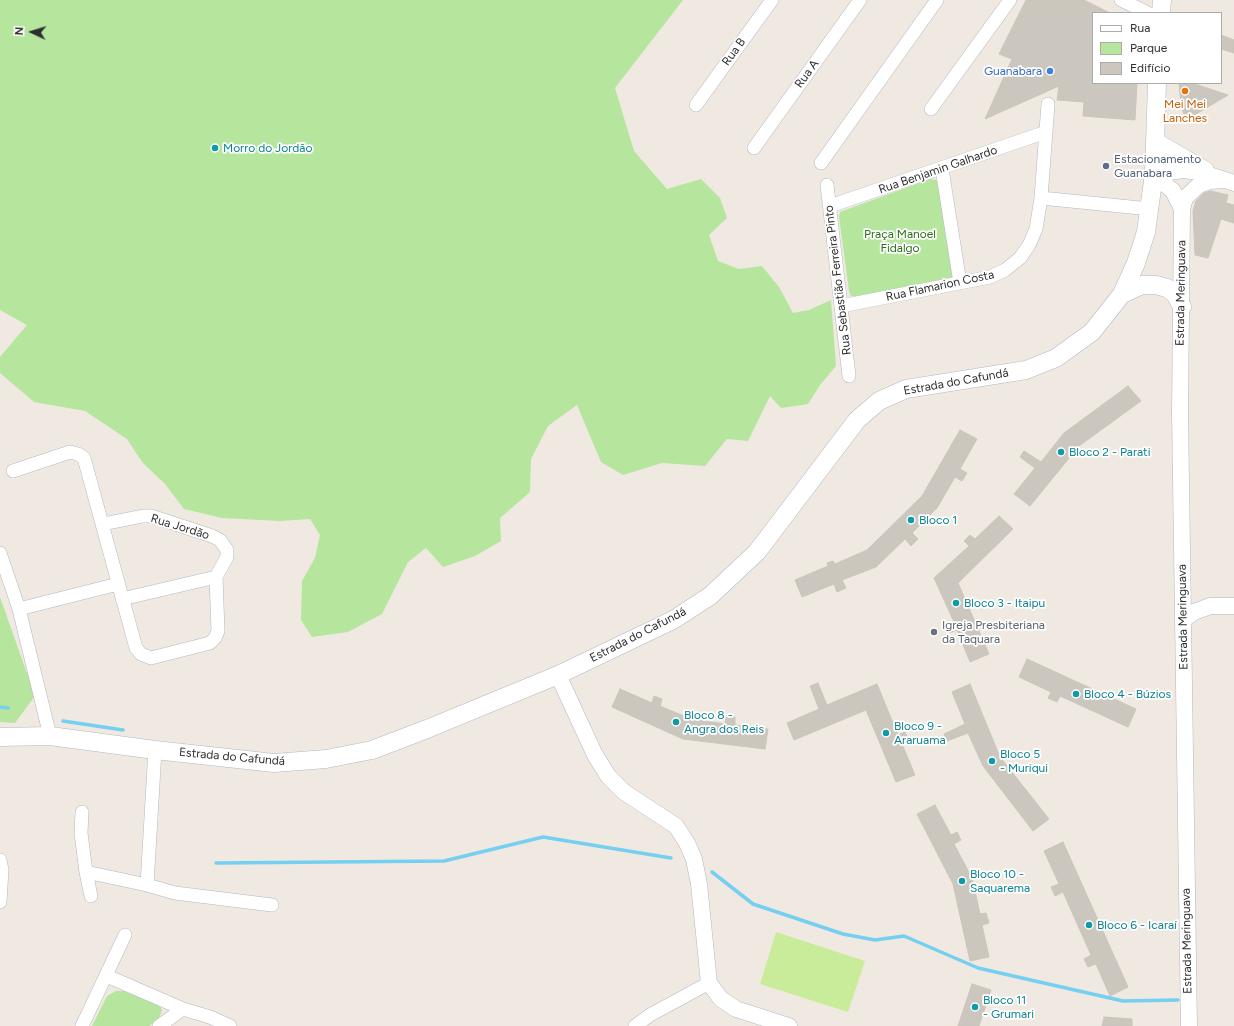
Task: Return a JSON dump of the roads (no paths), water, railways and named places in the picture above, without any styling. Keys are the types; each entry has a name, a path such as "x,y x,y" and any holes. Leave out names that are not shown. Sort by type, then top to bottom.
{"main road":[{"path":"1160,12 1162,0"},
{"name":"Estrada do Cafundá","path":"0,737 50,736 155,750 274,763 333,757 372,750 558,675 673,620 710,596 757,552 857,420 880,401 906,389 1026,370 1056,358 1092,332 1122,294 1136,264 1150,209 1156,141 1157,84"},
{"path":"1122,294 1142,285 1156,285 1167,288 1175,294 1182,306"}],"street":[{"name":"Rua B","path":"696,104 772,0"},
{"name":"Rua A","path":"754,148 860,0"},
{"path":"821,163 937,0"},
{"path":"931,109 1010,0"},
{"path":"1121,0 1146,12"},
{"name":"Rua Flamarion Costa","path":"841,306 990,277 1005,270 1020,258 1029,245 1036,229 1041,198 1048,104"},
{"name":"Rua Benjamin Galhardo","path":"830,206 942,169 1046,132"},
{"path":"1156,141 1229,182"},
{"path":"942,169 960,283"},
{"path":"1153,177 1183,170 1200,172 1229,182"},
{"name":"Estrada Meringuava","path":"1153,177 1173,191 1182,209"},
{"name":"Estrada Meringuava","path":"1189,1026 1180,412 1182,209 1185,198 1199,185 1210,181 1229,182"},
{"name":"Rua Sebastião Ferreira Pinto","path":"828,185 849,376"},
{"path":"1041,198 1150,209"},
{"path":"13,471 70,452 78,454 84,458 122,599 136,648 140,654 151,658 210,643 215,638 218,631 216,577 122,599"},
{"name":"Rua Jordão","path":"103,524 143,516 151,516 212,536 220,540 227,550 228,557 216,577"},
{"path":"0,553 19,609 50,736"},
{"path":"19,609 118,584"},
{"path":"1183,590 1194,599 1210,606"},
{"path":"1183,620 1194,612 1210,606 1234,606"},
{"path":"558,675 595,755 608,776 624,792 676,826 687,843 694,859 699,884 709,983 721,999 736,1009 789,1026"},
{"path":"147,884 155,750"},
{"path":"82,812 81,833 91,896"},
{"path":"0,860 2,870 0,902"},
{"path":"86,872 147,884 175,893 272,905"},
{"path":"82,1026 107,976 125,935"},
{"path":"107,976 183,1009 210,1017 230,1026"},
{"path":"635,1026 709,983"},
{"path":"159,1026 183,1009"}],"waterway":[{"path":"0,707 8,708"},
{"path":"63,721 123,730"},
{"path":"216,863 444,861 543,837 671,858"},
{"path":"712,872 753,904 843,934 875,940 904,936 978,968 1123,1001 1178,1000"}],"place":[{"name":"Guanabara","path":"1050,71"},
{"name":"Mei Mei Lanches","path":"1185,91"},
{"name":"Morro do Jordão","path":"215,148"},
{"name":"Estacionamento Guanabara","path":"1106,166"},
{"name":"Bloco 2 - Parati","path":"1061,452"},
{"name":"Bloco 1","path":"911,520"},
{"name":"Bloco 3 - Itaipu","path":"956,603"},
{"name":"Igreja Presbiteriana da Taquara","path":"934,632"},
{"name":"Bloco 4 - Búzios","path":"1076,694"},
{"name":"Bloco 8 - Angra dos Reis","path":"676,722"},
{"name":"Bloco 9 - Araruama","path":"886,733"},
{"name":"Bloco 5 - Muriqui","path":"992,761"},
{"name":"Bloco 10 - Saquarema","path":"962,881"},
{"name":"Bloco 6 - Icaraí","path":"1089,925"},
{"name":"Bloco 11 - Grumari","path":"975,1007"}],"park label":[{"name":"Praça Manoel Fidalgo","path":"900,241"}]}
